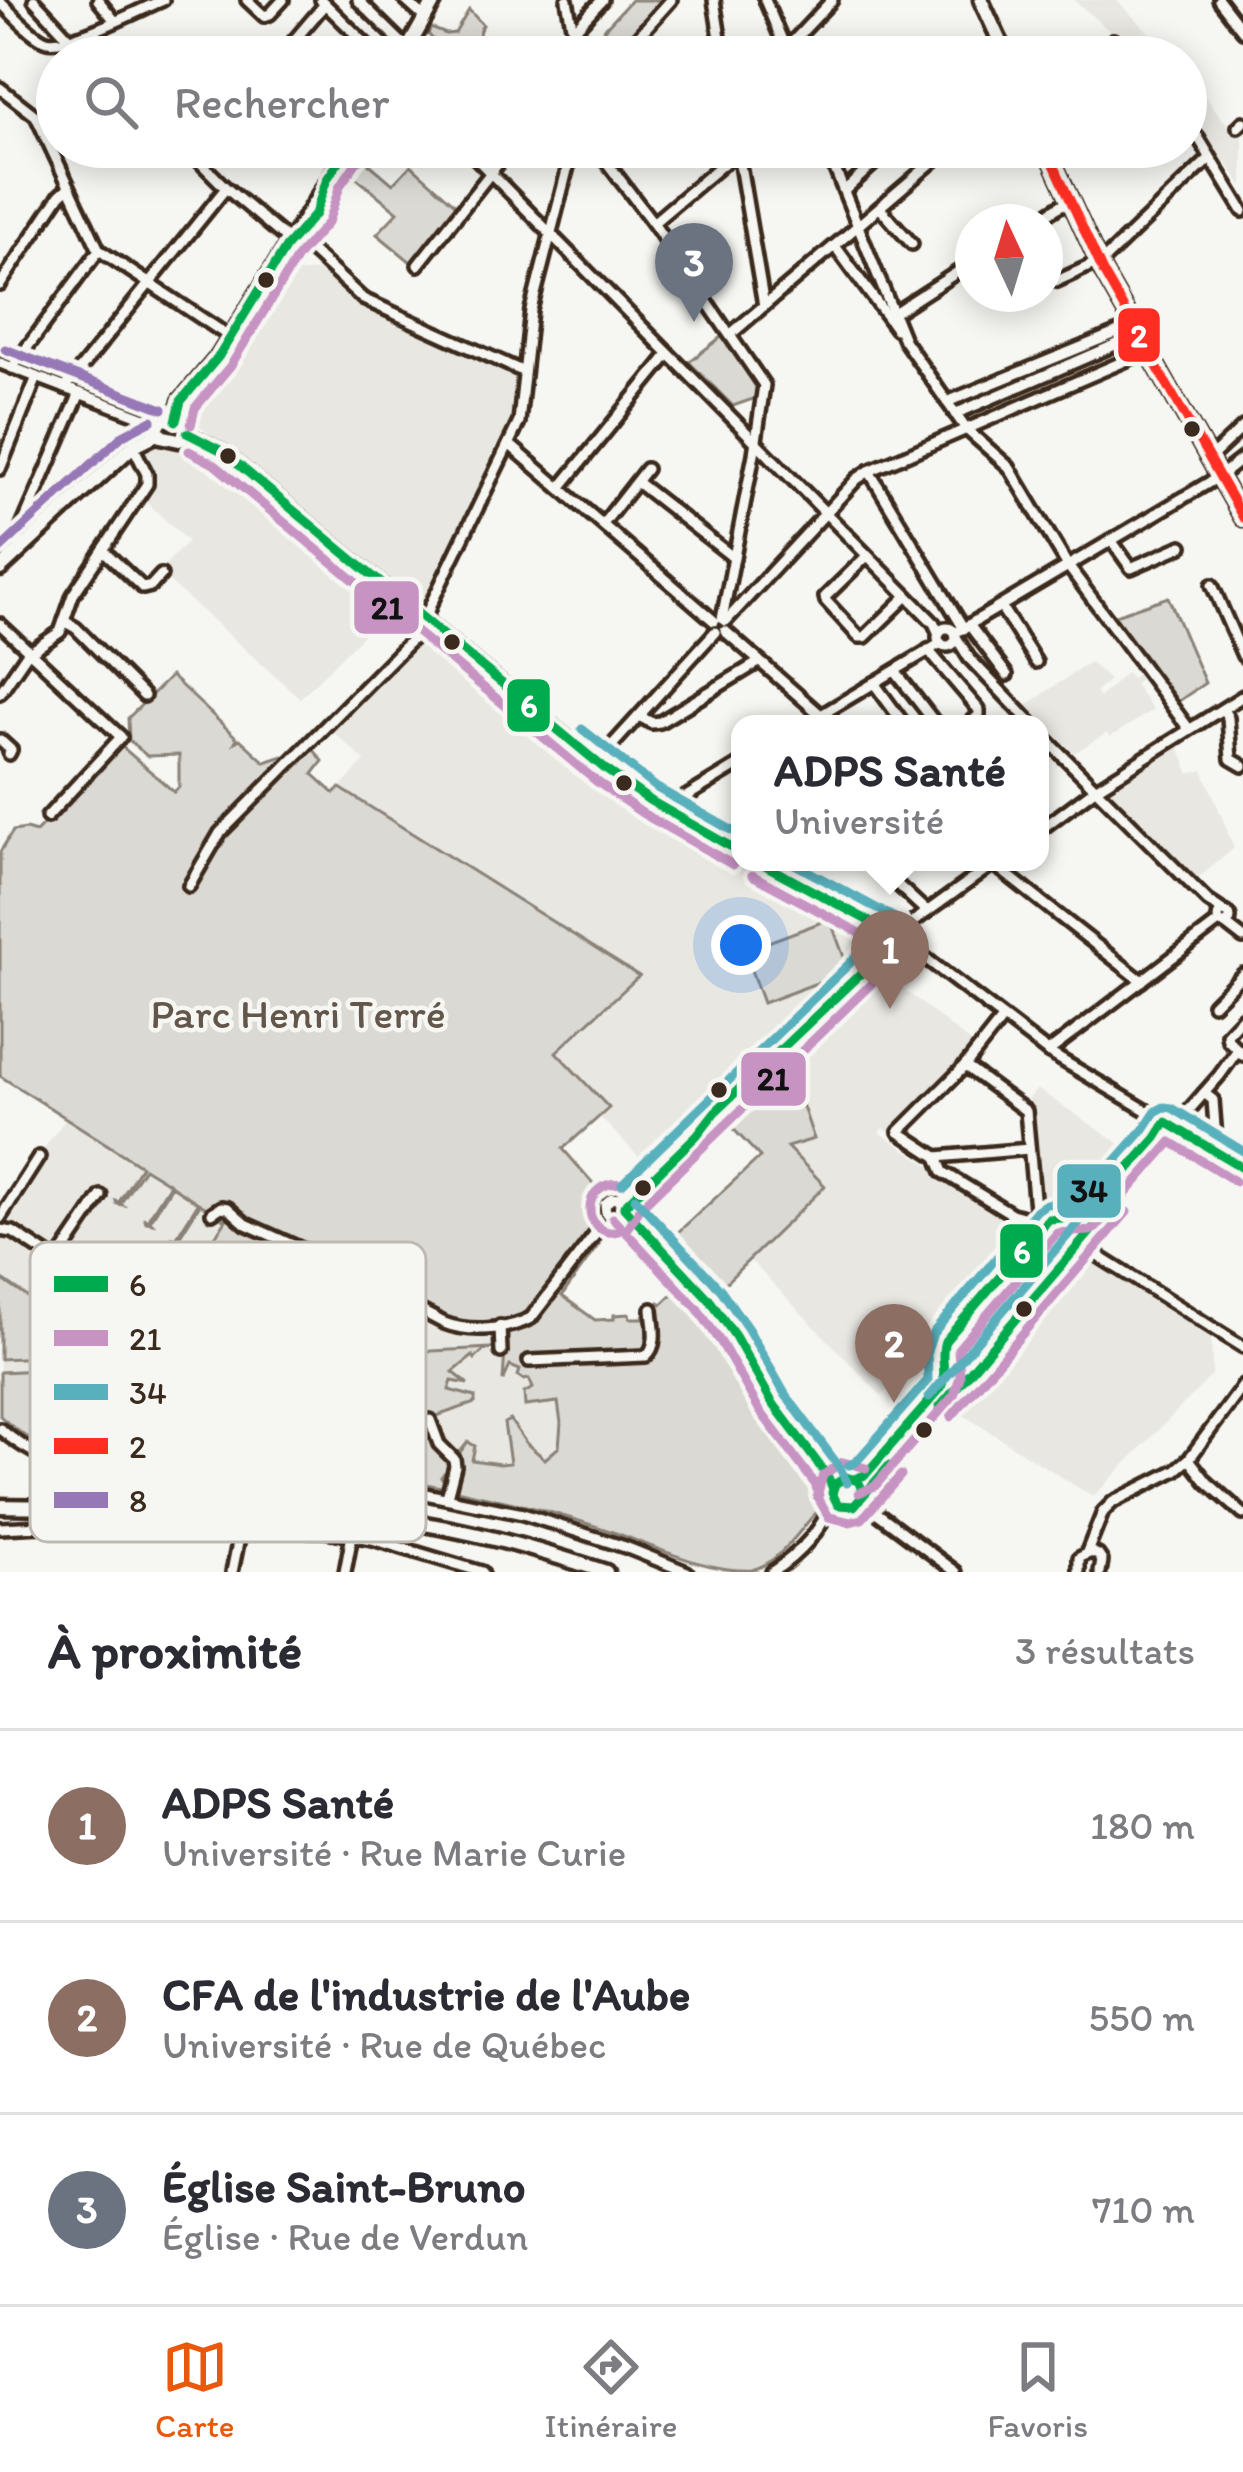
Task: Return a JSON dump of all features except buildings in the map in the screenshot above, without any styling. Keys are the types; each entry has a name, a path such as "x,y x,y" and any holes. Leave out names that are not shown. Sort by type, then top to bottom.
{"main road":[{"path":"415,36 435,0"},
{"path":"981,0 998,36"},
{"path":"176,421 181,401 211,368 336,168"},
{"path":"1055,168 1099,263 1243,518"},
{"path":"0,569 164,419 186,426 187,433 179,440 163,437 159,428"},
{"path":"0,1502 30,1504"},
{"path":"426,1526 510,1542 606,1572"}],"street":[{"path":"34,0 72,36"},
{"path":"98,0 115,21"},
{"path":"79,36 144,3 163,0"},
{"path":"247,0 264,16 283,0"},
{"path":"405,0 425,18"},
{"path":"567,0 575,36"},
{"path":"574,30 602,0"},
{"path":"639,36 671,0"},
{"path":"714,0 720,36"},
{"path":"765,0 780,36"},
{"path":"801,36 832,0"},
{"path":"1219,0 1243,32"},
{"path":"0,2 39,36"},
{"path":"296,36 323,2 358,36"},
{"path":"345,23 361,2 390,36"},
{"path":"0,88 36,118"},
{"path":"1207,154 1243,211"},
{"path":"1207,161 1210,158"},
{"path":"60,168 99,250 230,337"},
{"path":"206,168 363,299 524,372"},
{"path":"485,168 907,596 934,622 1007,675"},
{"path":"418,265 494,168"},
{"path":"189,886 220,833 312,746 420,632 519,422 531,310 567,168"},
{"path":"611,168 764,385 720,625"},
{"path":"653,224 717,168"},
{"path":"740,168 764,306"},
{"path":"835,168 904,340"},
{"path":"844,191 869,168"},
{"path":"731,334 926,168"},
{"path":"1063,278 1099,263 1200,168"},
{"path":"0,286 69,188"},
{"path":"65,388 226,188"},
{"path":"1063,204 1070,200"},
{"path":"880,208 912,244"},
{"path":"835,246 966,429 1009,466 1068,566 1189,729"},
{"path":"12,368 99,250"},
{"path":"894,313 955,274"},
{"path":"947,402 1135,330"},
{"path":"955,414 1135,330"},
{"path":"597,762 856,479 1148,352"},
{"path":"560,488 668,355"},
{"path":"0,362 159,428"},
{"path":"0,469 37,377"},
{"path":"21,550 17,538 80,393"},
{"path":"1210,458 1243,427"},
{"path":"187,433 225,454 597,762 731,847"},
{"path":"509,444 819,715"},
{"path":"0,693 31,653 60,632 73,595 148,481 133,446"},
{"path":"822,715 1243,458"},
{"path":"603,524 646,470"},
{"path":"869,471 953,635 1023,715"},
{"path":"638,483 734,558"},
{"path":"1112,540 1131,568 1182,546"},
{"path":"103,550 143,588 152,586 161,575"},
{"path":"867,556 825,597 860,637 907,596"},
{"path":"1212,585 1243,656"},
{"path":"1001,607 1036,662"},
{"path":"64,622 76,628 144,696"},
{"path":"0,624 121,737 47,817"},
{"path":"928,650 979,715"},
{"path":"639,716 660,722 759,662"},
{"path":"895,671 929,715"},
{"path":"874,683 897,715"},
{"path":"1049,823 1243,696"},
{"path":"1223,709 1231,759 1243,766"},
{"path":"0,740 9,754"},
{"path":"1049,742 1243,938"},
{"path":"1230,746 1243,750"},
{"path":"666,809 731,769"},
{"path":"776,871 896,935 1048,1052 1243,1168"},
{"path":"882,871 927,912"},
{"path":"426,1313 461,1328 522,1323 535,1315 629,1192 896,935 982,871"},
{"path":"1003,871 1142,981"},
{"path":"1048,1052 1243,904"},
{"path":"1213,1004 1243,974"},
{"path":"1004,1018 965,1066 899,1132 939,1160 943,1172 1012,1214 1049,1219 1087,1216 1240,1053 1227,1034 1243,1017"},
{"path":"965,1066 1026,1111 1036,1219"},
{"path":"1204,1093 1213,1100 1217,1152"},
{"path":"818,1527 837,1511 860,1502 1094,1230 1173,1126"},
{"path":"939,1160 1029,1149"},
{"path":"0,1218 39,1157"},
{"path":"70,1242 101,1196"},
{"path":"212,1214 221,1208 231,1210 246,1224 285,1242"},
{"path":"617,1209 710,1299 772,1402 829,1477 838,1505 875,1512"},
{"path":"1087,1216 1100,1257 1243,1347"},
{"path":"772,1572 818,1527 833,1494 848,1478 865,1475 941,1388 946,1377 941,1349 945,1341 1049,1219"},
{"path":"0,1230 14,1232 30,1243"},
{"path":"529,1361 646,1355 654,1340 652,1309"},
{"path":"500,1326 501,1352"},
{"path":"1077,1571 1079,1558 1099,1563 1103,1512 1189,1459 1243,1385"},
{"path":"430,1420 439,1444 454,1460 447,1497"},
{"path":"0,1429 30,1451"},
{"path":"814,1458 861,1485 875,1512 956,1572"},
{"path":"1189,1459 1207,1482 1241,1508"},
{"path":"426,1493 523,1514 687,1572"},
{"path":"0,1528 30,1527"},
{"path":"232,1572 238,1542"},
{"path":"345,1572 351,1542"},
{"path":"377,1542 482,1572"}],"shaded area":[{"path":"1074,0 1116,0 1153,36 1116,36"},
{"path":"1207,99 1243,138 1243,186 1207,137"},
{"path":"325,270 354,299 519,377 514,421 425,605 418,606 189,417 189,403 215,375 277,275"},
{"path":"165,430 181,430 394,604 300,698 158,572 188,541 142,498 151,475 144,450"},
{"path":"424,634 584,766 588,763 636,800 731,856 731,871 759,871 878,934 879,940 853,971 646,1164 600,1117 608,1107 556,1052 638,975 340,788 365,761 330,729"},
{"path":"1090,662 1109,680 1095,693 1099,698 1126,673 1132,678 1140,671 1143,676 1134,684 1153,710 1074,753 1049,727 1049,715 1037,715 1027,705"},
{"path":"1177,743 1190,774 1203,770 1234,848 1197,879 1110,793 1110,785"},
{"path":"899,946 924,966 906,991 977,1048 891,1133 883,1128 879,1132 1017,1224 1018,1239 882,1396 750,1260 824,1186 786,1147 814,1138 787,1057"},
{"path":"1037,1089 1134,1153 1086,1208 1041,1213 1029,1099"},
{"path":"69,1114 309,1242 30,1242 30,1424 0,1410 0,1210"},
{"path":"1082,1253 1211,1334 1212,1375 1093,1497 949,1406"},
{"path":"426,1305 516,1341 563,1404 565,1427 547,1466 515,1499 426,1482"}],"green space":[{"path":"631,0 664,0 632,36 598,36"},
{"path":"469,10 483,25 480,36 428,34 431,28 455,33"},
{"path":"344,168 374,168 393,184 408,168 414,168 457,206 417,267 377,234 398,212"},
{"path":"725,334 760,383 759,397 733,406 689,362"},
{"path":"1168,597 1205,683 1176,703 1112,616"},
{"name":"Parc Henri Terré","path":"171,676 237,738 235,742 240,739 265,762 283,756 301,763 301,757 314,750 323,761 313,774 334,793 340,788 639,976 556,1052 609,1108 563,1149 604,1196 597,1223 521,1318 462,1324 426,1312 426,1242 212,1242 226,1220 200,1204 180,1241 174,1240 198,1203 172,1186 152,1223 146,1222 170,1184 144,1168 123,1205 117,1204 141,1166 0,1076 0,852 13,831 36,832 120,745 174,792 179,787 179,755 147,756 129,740 128,718"},
{"path":"830,919 849,971 763,1003 744,951"},
{"path":"788,1063 814,1139 787,1147 825,1186 713,1295 664,1245 760,1157 723,1118 775,1069"},
{"path":"1083,1221 1090,1229 876,1479 865,1486 860,1480 943,1389 946,1342 1050,1224"},
{"path":"595,1242 599,1244 562,1296 595,1320 629,1314 643,1318 680,1287 683,1279 700,1298 692,1305 696,1313 710,1311 772,1415 824,1479 827,1493 822,1507 768,1563 752,1570 705,1564 546,1511 452,1489 460,1473 460,1452 468,1442 475,1446 472,1460 510,1463 504,1423 510,1420 545,1459 559,1447 558,1402 525,1406 524,1393 533,1388 529,1379 518,1376 520,1370 510,1366 503,1381 506,1334 540,1315"},
{"path":"0,1278 30,1299 30,1358 0,1359"},
{"path":"492,1348 453,1372 468,1384 452,1381 449,1390 475,1397 475,1403 426,1420 426,1351"},
{"path":"30,1371 30,1439 0,1416 0,1372"},
{"path":"426,1422 452,1463 450,1473 441,1477 446,1488 426,1484"}],"transit line":[{"name":"6","path":"176,421 181,401 219,356 286,247 315,214 335,168"},
{"name":"21","path":"191,425 195,408 231,365 298,256 328,222 340,186 353,168"},
{"name":"2","path":"1056,168 1103,272 1243,518"},
{"name":"8","path":"5,349 163,409"},
{"name":"8","path":"0,549 123,435 152,420"},
{"name":"6","path":"187,433 222,451 605,769 731,847"},
{"name":"21","path":"189,451 214,464 596,781 731,864"},
{"name":"34","path":"582,729 657,788 731,830"},
{"name":"6","path":"776,871 895,935"},
{"name":"34","path":"808,871 902,922"},
{"name":"21","path":"752,875 888,948"},
{"name":"34","path":"622,1184 884,925"},
{"name":"6","path":"624,1206 895,935"},
{"name":"21","path":"638,1210 906,945"},
{"name":"34","path":"849,1465 928,1380 927,1351 933,1333 1037,1210 1046,1204 1080,1201 1155,1112 1172,1108 1243,1151"},
{"name":"6","path":"854,1479 865,1475 941,1388 945,1341 1049,1219 1087,1216 1166,1122 1243,1168"},
{"name":"21","path":"859,1493 875,1486 954,1395 960,1377 958,1349 1057,1233 1096,1228 1171,1142 1235,1181"},
{"name":"21","path":"622,1184 609,1184 594,1196 590,1204 593,1222 614,1232 628,1227 637,1214"},
{"name":"34","path":"929,1397 1105,1192"},
{"name":"34","path":"635,1198 721,1290 847,1483"},
{"name":"6","path":"940,1407 1116,1202"},
{"name":"6","path":"624,1208 709,1299 833,1489"},
{"name":"21","path":"951,1417 1127,1212"},
{"name":"21","path":"613,1218 697,1308 819,1495"},
{"name":"21","path":"866,1468 843,1462 823,1475 817,1496 829,1517 850,1522 862,1519 901,1475"},
{"name":"6","path":"863,1491 858,1481 846,1477 835,1484 832,1493 838,1505 854,1506 889,1466"}],"place":[{"name":"Église Saint-Bruno","path":"694,322"},
{"name":"ADPS Santé","path":"890,1009"},
{"name":"CFA de l'industrie de l'Aube","path":"894,1403"}]}
